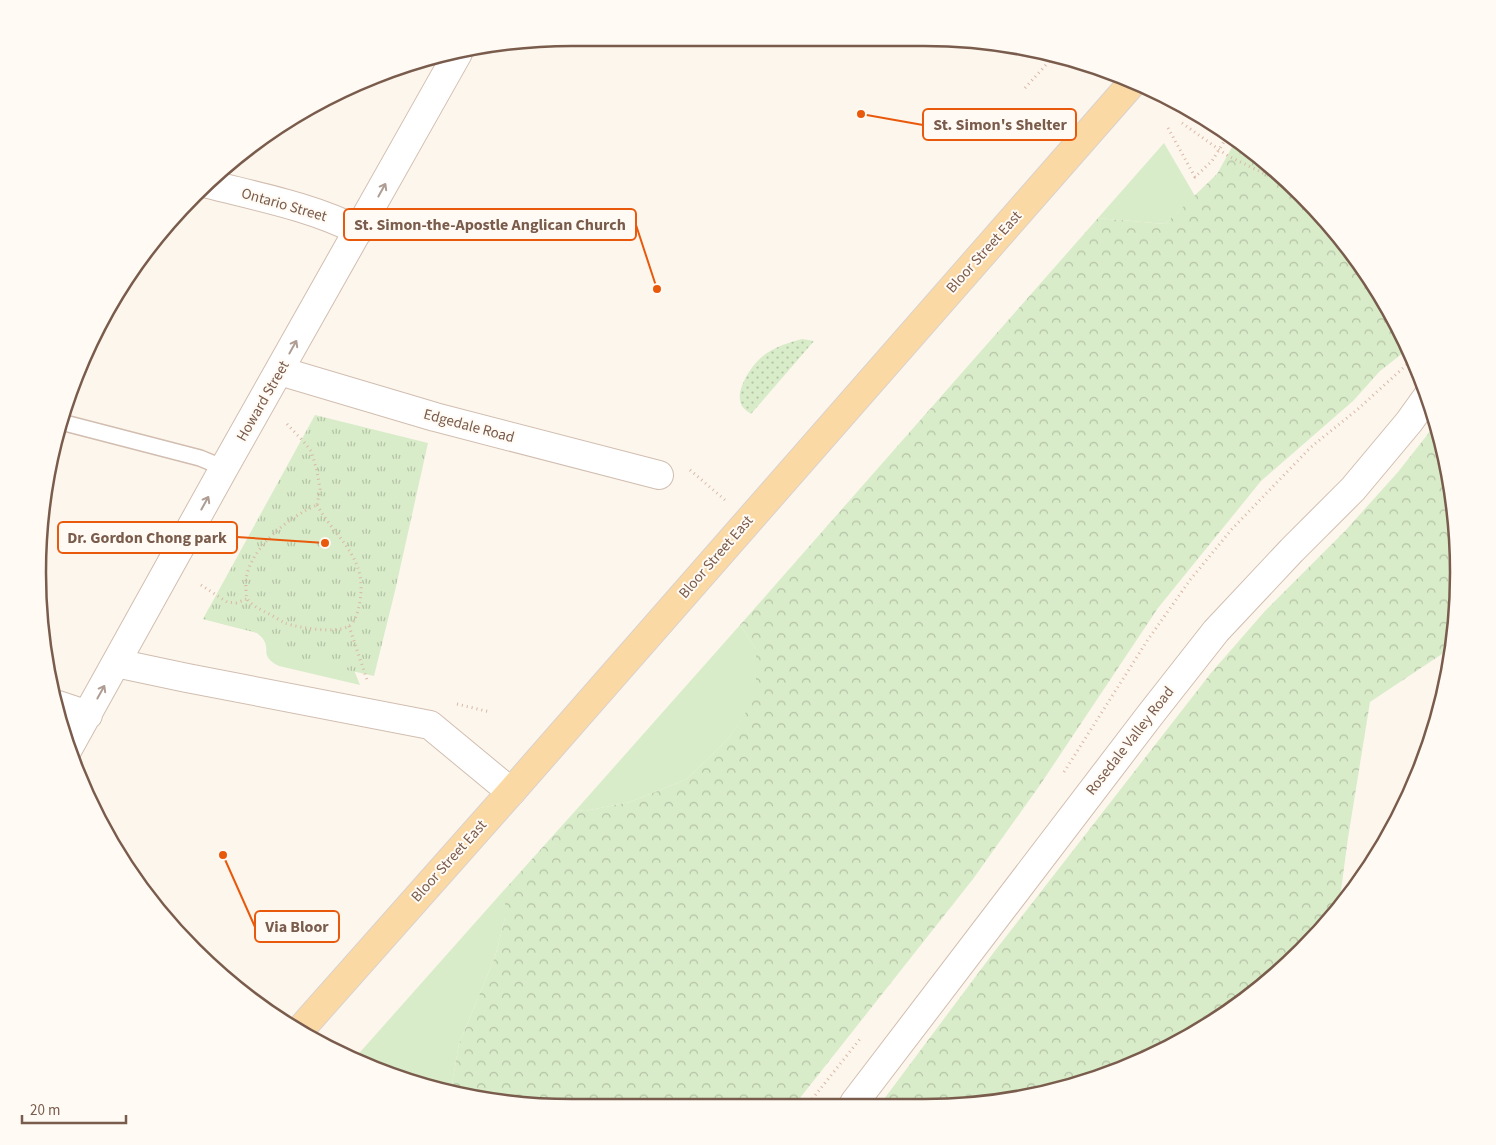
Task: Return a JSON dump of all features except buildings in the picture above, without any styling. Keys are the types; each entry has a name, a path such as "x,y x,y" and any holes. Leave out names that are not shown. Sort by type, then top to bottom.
{"main road":[{"name":"Bloor Street East","path":"304,1025 1128,88"}],"street":[{"name":"Howard Street","path":"73,740 454,60"},
{"name":"Ontario Street","path":"216,186 313,211 339,220 359,230"},
{"name":"Edgedale Road","path":"280,371 435,417 659,475"},
{"name":"Rosedale Valley Road","path":"857,1099 1216,631 1292,550 1353,489 1422,404"},
{"path":"116,663 430,725 511,792"},
{"path":"63,707 88,715"}],"lane":[{"path":"68,424 200,458 224,468"}],"path":[{"path":"1025,88 1049,61"},
{"path":"1182,123 1228,156 1268,175"},
{"path":"1168,128 1195,177 1212,161 1224,141"},
{"path":"1059,779 1147,641 1190,580 1232,529 1311,447 1358,409 1407,365"},
{"path":"287,424 311,451 320,489 317,506 355,562 360,576 361,594 356,617 349,626 336,629 318,630 302,628 285,622 255,606 247,599 246,584 248,572 261,546 282,526 309,508 317,506"},
{"path":"690,469 748,520"},
{"path":"201,585 227,602 236,603 247,599"},
{"path":"349,626 365,678 371,684"},
{"path":"454,703 490,712"},
{"path":"811,1099 864,1034"}],"green space":[{"path":"1164,143 1195,196 1165,224 1098,218"},
{"path":"1232,147 1296,200 1341,252 1361,280 1379,309 1402,354 1380,371 1353,401 1261,481 1158,608 1040,785 973,879 799,1099 538,1098 452,1085 459,1044 495,957 505,918 505,889 576,810 585,811 630,802 687,779 728,739 756,697 756,649 740,625 1098,218 1165,224 1217,174"},
{"path":"802,339 814,341 751,414 742,406 740,393 751,369 762,357 771,351 784,344"},
{"path":"315,415 428,443 374,676 294,658 270,636 203,619"},
{"path":"1430,431 1440,470 1449,538 1449,607 1445,641 1443,653 1370,702 1341,894 1296,945 1244,990 1187,1028 1125,1059 1060,1081 1026,1089 958,1098 884,1099 994,952 1211,673 1265,611 1345,531 1398,472"},
{"path":"212,603 350,660 360,685 279,666 267,656 265,643 257,633 203,619"},
{"path":"740,625 756,649 756,698 728,739 687,779 630,802 585,811 576,810"},
{"path":"505,889 505,918 495,957 459,1044 452,1085 403,1071 359,1053"}],"place":[{"name":"St. Simon's Shelter","path":"861,114"},
{"name":"St. Simon-the-Apostle Anglican Church","path":"657,289"},
{"name":"Dr. Gordon Chong park","path":"325,543"},
{"name":"Via Bloor","path":"223,855"}]}
